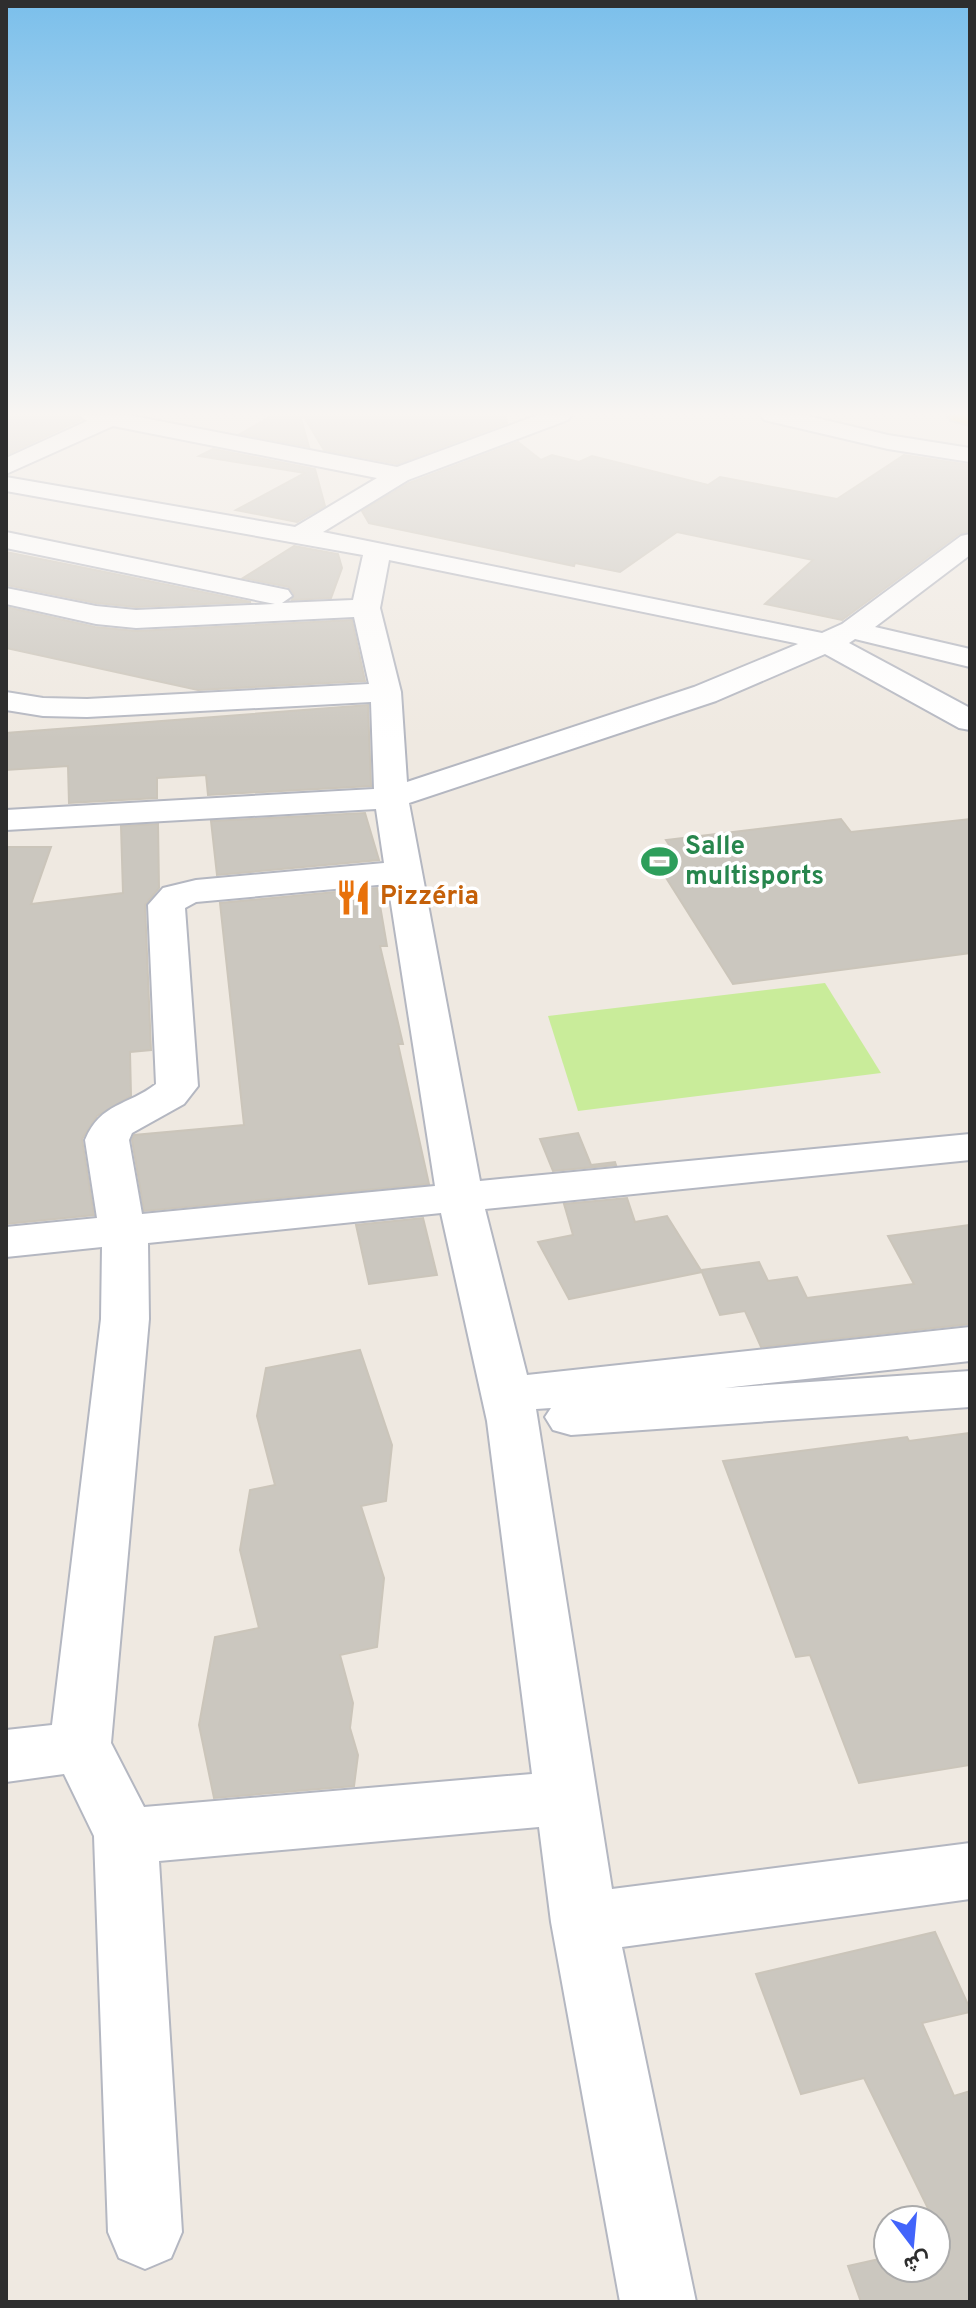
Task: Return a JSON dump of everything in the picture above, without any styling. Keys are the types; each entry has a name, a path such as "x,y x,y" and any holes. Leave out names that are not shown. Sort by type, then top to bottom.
{"street":[{"path":"224,523 838,637 970,658"},
{"path":"299,536 321,523"},
{"path":"6,540 353,609"},
{"path":"6,820 391,798 705,694 838,637 970,542"},
{"path":"377,550 353,609 386,692 391,798 460,1198 510,1408 584,1922 658,2302"},
{"path":"6,596 96,615 136,619 353,609"},
{"path":"838,637 970,721"},
{"path":"934,700 970,670"},
{"path":"6,701 43,707 87,708 386,692"},
{"path":"145,2232 126,1836 97,1774 80,1747 125,1319 125,1247 107,1140 109,1131 119,1120 165,1101 177,1086 166,905 176,896 196,891 406,872"},
{"path":"6,1242 970,1147"},
{"path":"510,1408 970,1344"},
{"path":"510,1408 970,1389"},
{"path":"6,1756 80,1747"},
{"path":"126,1836 568,1798"},
{"path":"584,1922 970,1871"}],"green space":[{"path":"825,983 881,1073 578,1111 548,1016"}],"building":[{"path":"369,523 970,523 970,531 959,534 842,620 765,604 813,560 677,532 620,572 575,563 574,566"},
{"path":"294,546 338,554 342,568 331,598 292,600 294,594 289,587 243,578"},
{"path":"6,552 251,602 136,607 96,603 6,585"},
{"path":"6,607 95,627 136,631 352,620 365,681 198,690 6,648"},
{"path":"368,705 371,786 208,795 206,775 157,778 157,798 69,803 68,766 6,770 6,733"},
{"path":"365,813 379,860 217,875 211,821"},
{"path":"841,819 851,832 970,819 970,953 733,984 653,857 675,854 666,840"},
{"path":"158,824 159,888 145,905 151,1050 130,1052 131,1096 97,1116 82,1139 94,1215 6,1224 6,847 51,847 31,904 123,893 121,826"},
{"path":"377,888 387,946 380,946 403,1044 398,1044 429,1184 144,1211 132,1140 134,1135 244,1125 220,903"},
{"path":"578,1133 591,1165 615,1162 616,1165 553,1171 540,1139"},
{"path":"627,1198 635,1222 667,1216 702,1272 569,1299 538,1242 573,1235 564,1204"},
{"path":"423,1218 437,1275 369,1284 356,1225"},
{"path":"970,1225 970,1324 761,1347 745,1311 720,1315 701,1270 759,1262 768,1281 797,1277 807,1298 914,1284 888,1236"},
{"path":"360,1350 392,1445 386,1501 361,1506 384,1578 377,1647 340,1655 353,1703 350,1728 358,1755 354,1786 214,1798 199,1725 215,1637 259,1628 240,1550 250,1490 275,1485 257,1416 266,1368"},
{"path":"970,1433 970,1765 859,1783 810,1655 796,1657 723,1461 907,1437 909,1441"},
{"path":"935,1932 970,2009 970,2012 922,2023 954,2096 970,2091 970,2302 861,2302 848,2266 872,2261 872,2284 952,2284 952,2204 926,2204 864,2078 801,2094 756,1974"}],"place":[{"name":"Salle multisports","path":"659,862"},
{"name":"Pizzéria","path":"354,897"}]}
